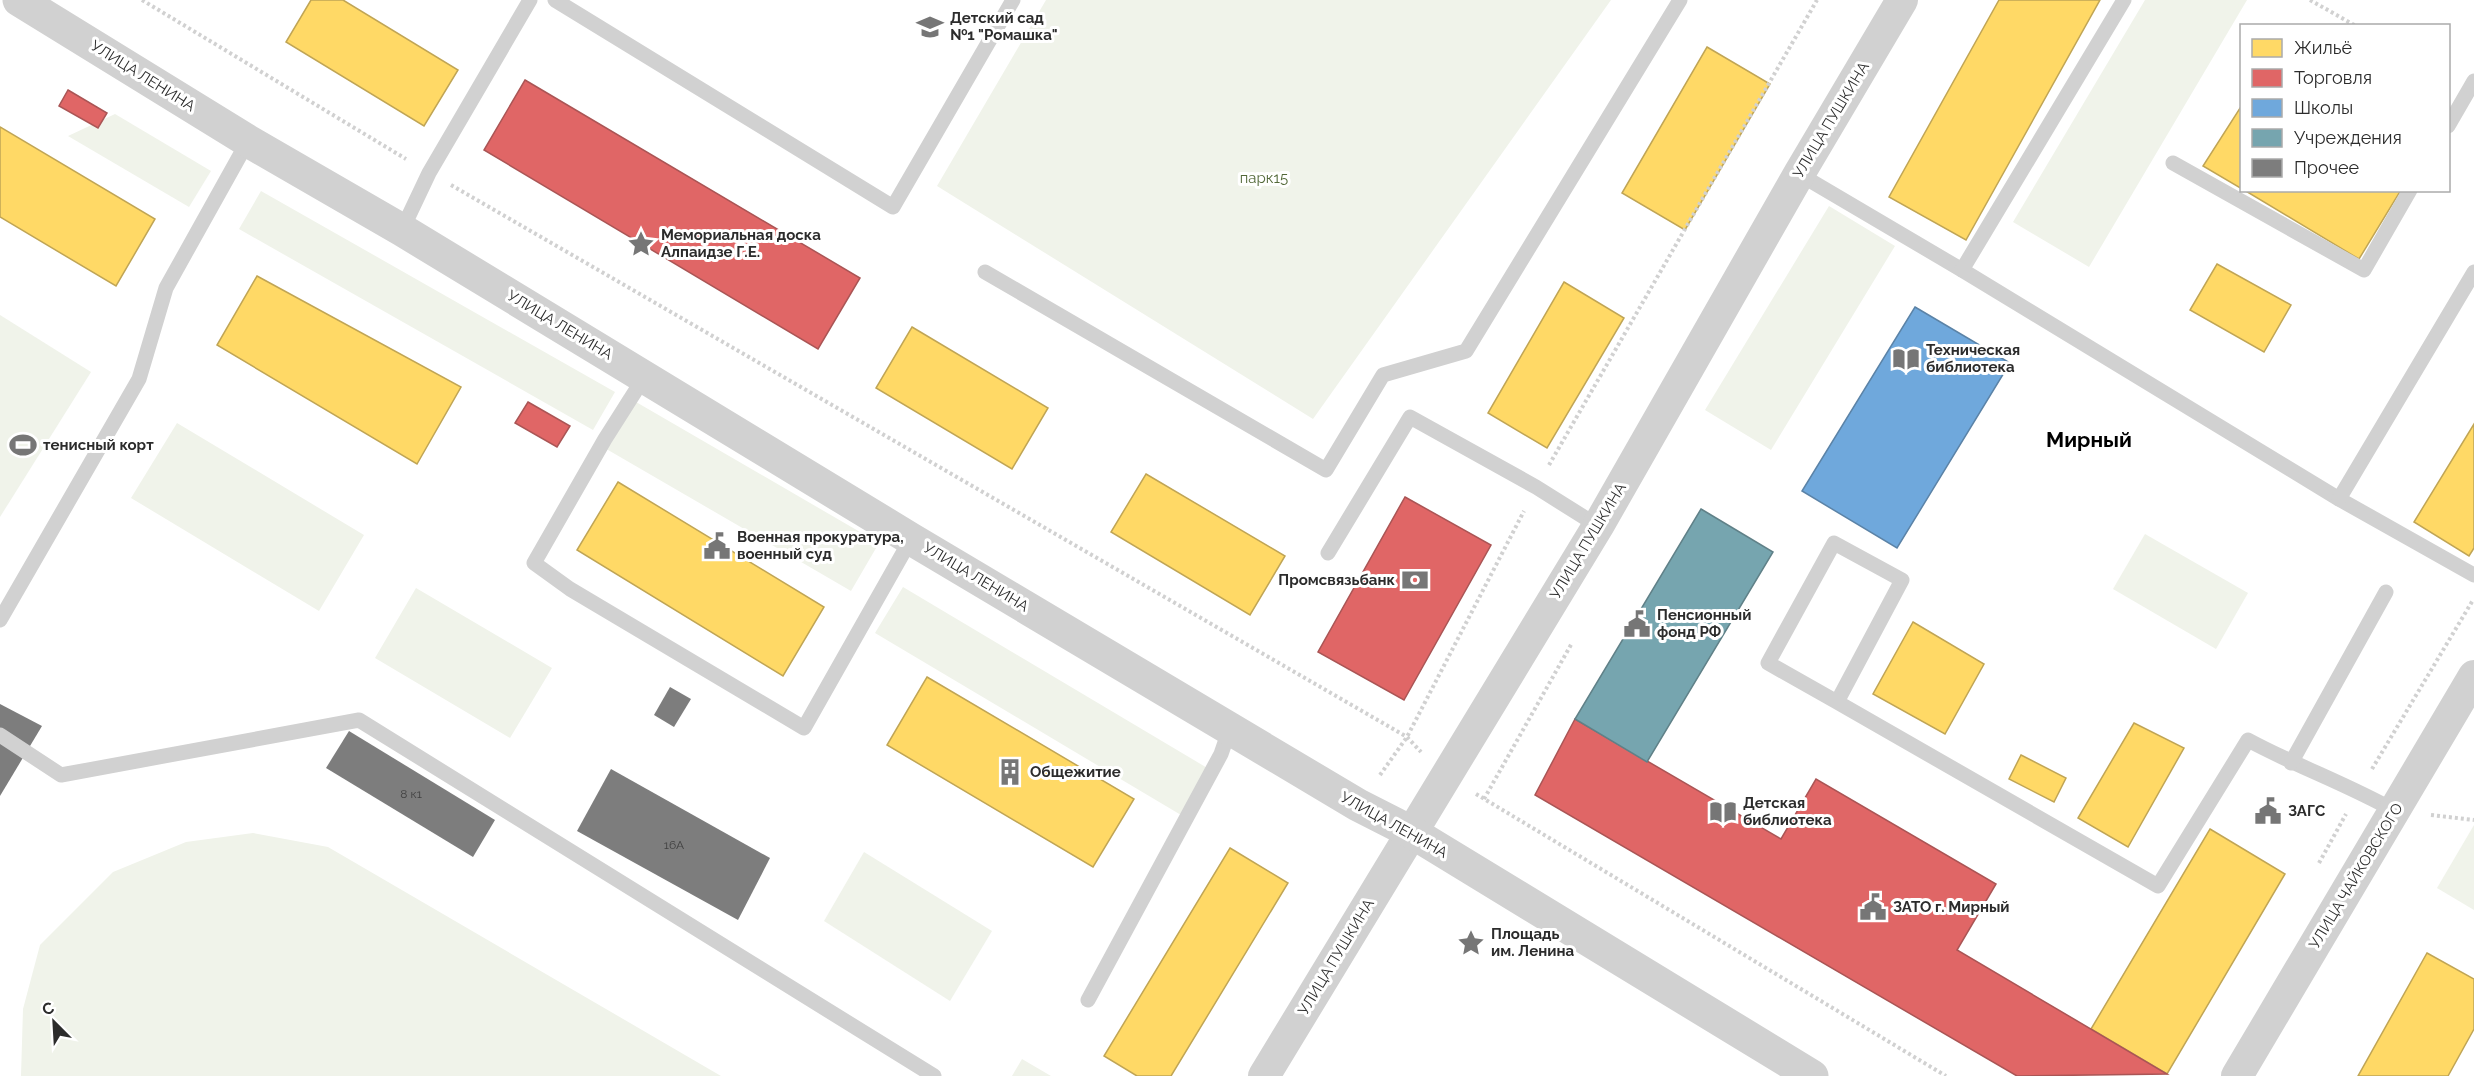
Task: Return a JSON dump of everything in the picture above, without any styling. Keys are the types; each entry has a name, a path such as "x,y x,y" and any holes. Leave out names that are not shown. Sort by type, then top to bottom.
{"street":[{"name":"УЛИЦА ЛЕНИНА","path":"19,0 249,141 645,376 911,539 1358,805 1413,833 1812,1076"},
{"name":"УЛИЦА ПУШКИНА","path":"1264,1076 1598,525 1799,174 1902,0"},
{"name":"УЛИЦА ЧАЙКОВСКОГО","path":"2237,1076 2474,676"}],"lane":[{"path":"402,230 429,172 530,0"},
{"path":"555,0 893,207 1014,0"},
{"path":"985,272 1326,470 1383,375 1466,351 1680,0"},
{"path":"1962,270 2124,0"},
{"path":"2450,123 2474,81"},
{"path":"0,620 139,379 166,288 249,141"},
{"path":"2173,163 2364,270 2409,192"},
{"path":"1799,174 1962,270 2339,499 2474,575"},
{"path":"2339,499 2474,273"},
{"path":"645,376 605,439 534,563 570,589 804,728 911,539"},
{"path":"1328,553 1410,417 1536,487 1598,525"},
{"path":"1837,702 1902,580 1834,543 1768,663 2158,886 2248,741 2291,763 2359,790 2395,811"},
{"path":"2291,763 2386,592"},
{"path":"0,735 61,775 359,720 934,1076"},
{"path":"1088,1000 1221,754 1230,728"}],"path":[{"path":"142,0 429,172 1407,737 1445,777 1607,871 1946,1076"},
{"path":"1358,805 1407,737 1536,487 1817,0"},
{"path":"2310,0 2352,24"}],"green space":[{"name":"парк15","path":"1046,0 1611,0 1313,419 937,186"},
{"path":"2145,0 2247,0 2089,267 2013,222"},
{"path":"115,114 211,171 189,207 68,136"},
{"path":"261,191 615,392 593,430 239,229"},
{"path":"1829,206 1895,246 1771,450 1705,410"},
{"name":"тенисный корт","path":"0,315 91,372 0,517"},
{"path":"624,395 879,543 851,591 596,443"},
{"path":"177,423 364,535 319,611 131,498"},
{"path":"2145,534 2248,593 2216,649 2113,589"},
{"path":"903,587 1209,769 1181,815 875,633"},
{"path":"416,588 552,668 510,738 375,658"},
{"path":"2474,825 2474,910 2437,888"},
{"path":"253,833 328,847 721,1076 21,1076 23,1009 40,945 113,872 186,842"},
{"path":"864,852 992,931 950,1001 824,921"},
{"path":"1022,1059 1051,1076 1012,1076"}],"building: Жильё":[{"path":"311,0 343,0 458,70 424,126 286,42"},
{"path":"1999,0 2100,0 1966,240 1889,197"},
{"path":"1707,47 1770,84 1685,230 1622,193"},
{"path":"2240,108 2240,188 2203,166"},
{"path":"0,127 155,219 116,286 0,217"},
{"path":"2247,192 2400,192 2359,259"},
{"path":"2217,264 2291,305 2264,352 2190,310"},
{"path":"257,276 461,387 417,464 217,345"},
{"path":"1564,282 1624,318 1547,448 1488,413"},
{"path":"912,327 1048,408 1012,469 876,388"},
{"path":"2474,424 2474,548 2469,556 2414,522"},
{"path":"1146,474 1285,556 1250,615 1111,532"},
{"path":"618,482 824,607 783,676 577,550"},
{"path":"1913,622 1984,664 1945,734 1873,694"},
{"name":"Общежитие","path":"927,677 1134,799 1093,867 887,745"},
{"path":"2134,723 2184,748 2128,847 2078,818"},
{"path":"2021,755 2066,778 2054,802 2009,779"},
{"path":"2210,829 2285,874 2167,1074 2091,1029"},
{"path":"1230,848 1288,883 1171,1076 1137,1076 1104,1056"},
{"path":"2427,953 2474,979 2474,1029 2448,1076 2358,1076"}],"building: Торговля":[{"path":"525,80 860,278 818,349 484,150"},
{"path":"68,90 107,113 98,128 59,106"},
{"path":"528,402 570,426 557,447 515,423"},
{"name":"Промсвязьбанк","path":"1405,497 1491,545 1404,700 1318,652"},
{"path":"1575,719 1781,839 1816,779 1996,884 1957,950 2167,1074 2017,1076 1535,795"}],"building: Школы":[{"path":"1915,307 2010,363 1897,548 1802,491"}],"building: Учреждения":[{"path":"1701,509 1773,552 1647,762 1575,719"}],"building: Прочее":[{"path":"670,687 691,699 674,727 654,715"},
{"path":"0,704 42,726 0,796"},
{"path":"349,731 495,820 473,857 326,768"},
{"path":"611,769 770,858 738,920 577,831"}],"place":[{"name":"Детский сад №1 \"Ромашка\"","path":"930,27"},
{"name":"Мемориальная доска Алпаидзе Г.Е.","path":"641,244"},
{"name":"Техническая библиотека","path":"1906,359"},
{"name":"тенисный корт","path":"23,445"},
{"name":"Военная прокуратура, военный суд","path":"717,546"},
{"name":"Промсвязьбанк","path":"1415,580"},
{"name":"Пенсионный фонд РФ","path":"1637,624"},
{"name":"Общежитие","path":"1010,772"},
{"name":"ЗАГС","path":"2268,811"},
{"name":"Детская библиотека","path":"1723,812"},
{"name":"ЗАТО г. Мирный","path":"1873,907"},
{"name":"Площадь им. Ленина","path":"1471,943"}],"district":[{"name":"Мирный","path":"2089,440"}]}
